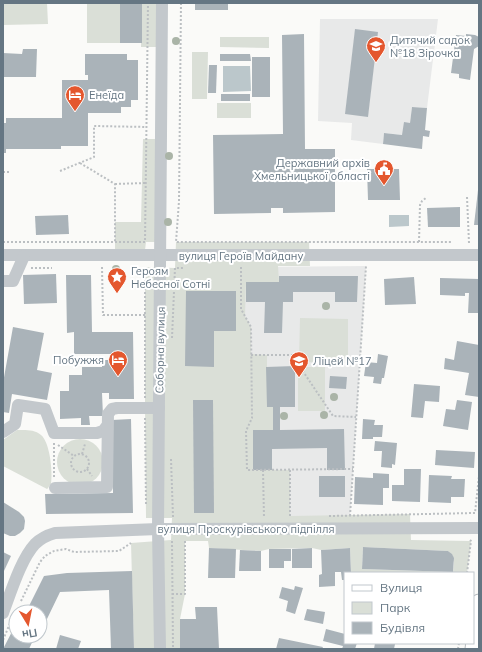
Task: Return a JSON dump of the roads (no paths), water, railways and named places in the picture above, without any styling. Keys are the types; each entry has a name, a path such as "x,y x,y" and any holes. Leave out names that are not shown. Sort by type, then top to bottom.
{"main road":[{"path":"474,641 479,602"}],"street":[{"name":"Соборна вулиця","path":"160,649 158,529 162,3"},
{"name":"вулиця Героїв Майдану","path":"3,256 479,256"},
{"path":"3,281 14,281 24,256"},
{"path":"3,432 15,424 18,405 45,408 54,433 97,433 103,431 107,426"},
{"path":"55,488 107,488 108,414 112,409 159,408"},
{"name":"вулиця Проскурівського підпілля","path":"6,614 25,560 36,543 45,536 55,533 158,529 479,528"}],"place":[{"name":"Дитячий садок №18 Зірочка","path":"376,63"},
{"name":"Енеїда","path":"75,112"},
{"name":"Державний архів Хмельницької області","path":"384,186"},
{"name":"Героям Небесної Сотні","path":"117,294"},
{"name":"Побужжя","path":"118,377"},
{"name":"Ліцей №17","path":"299,378"}]}
